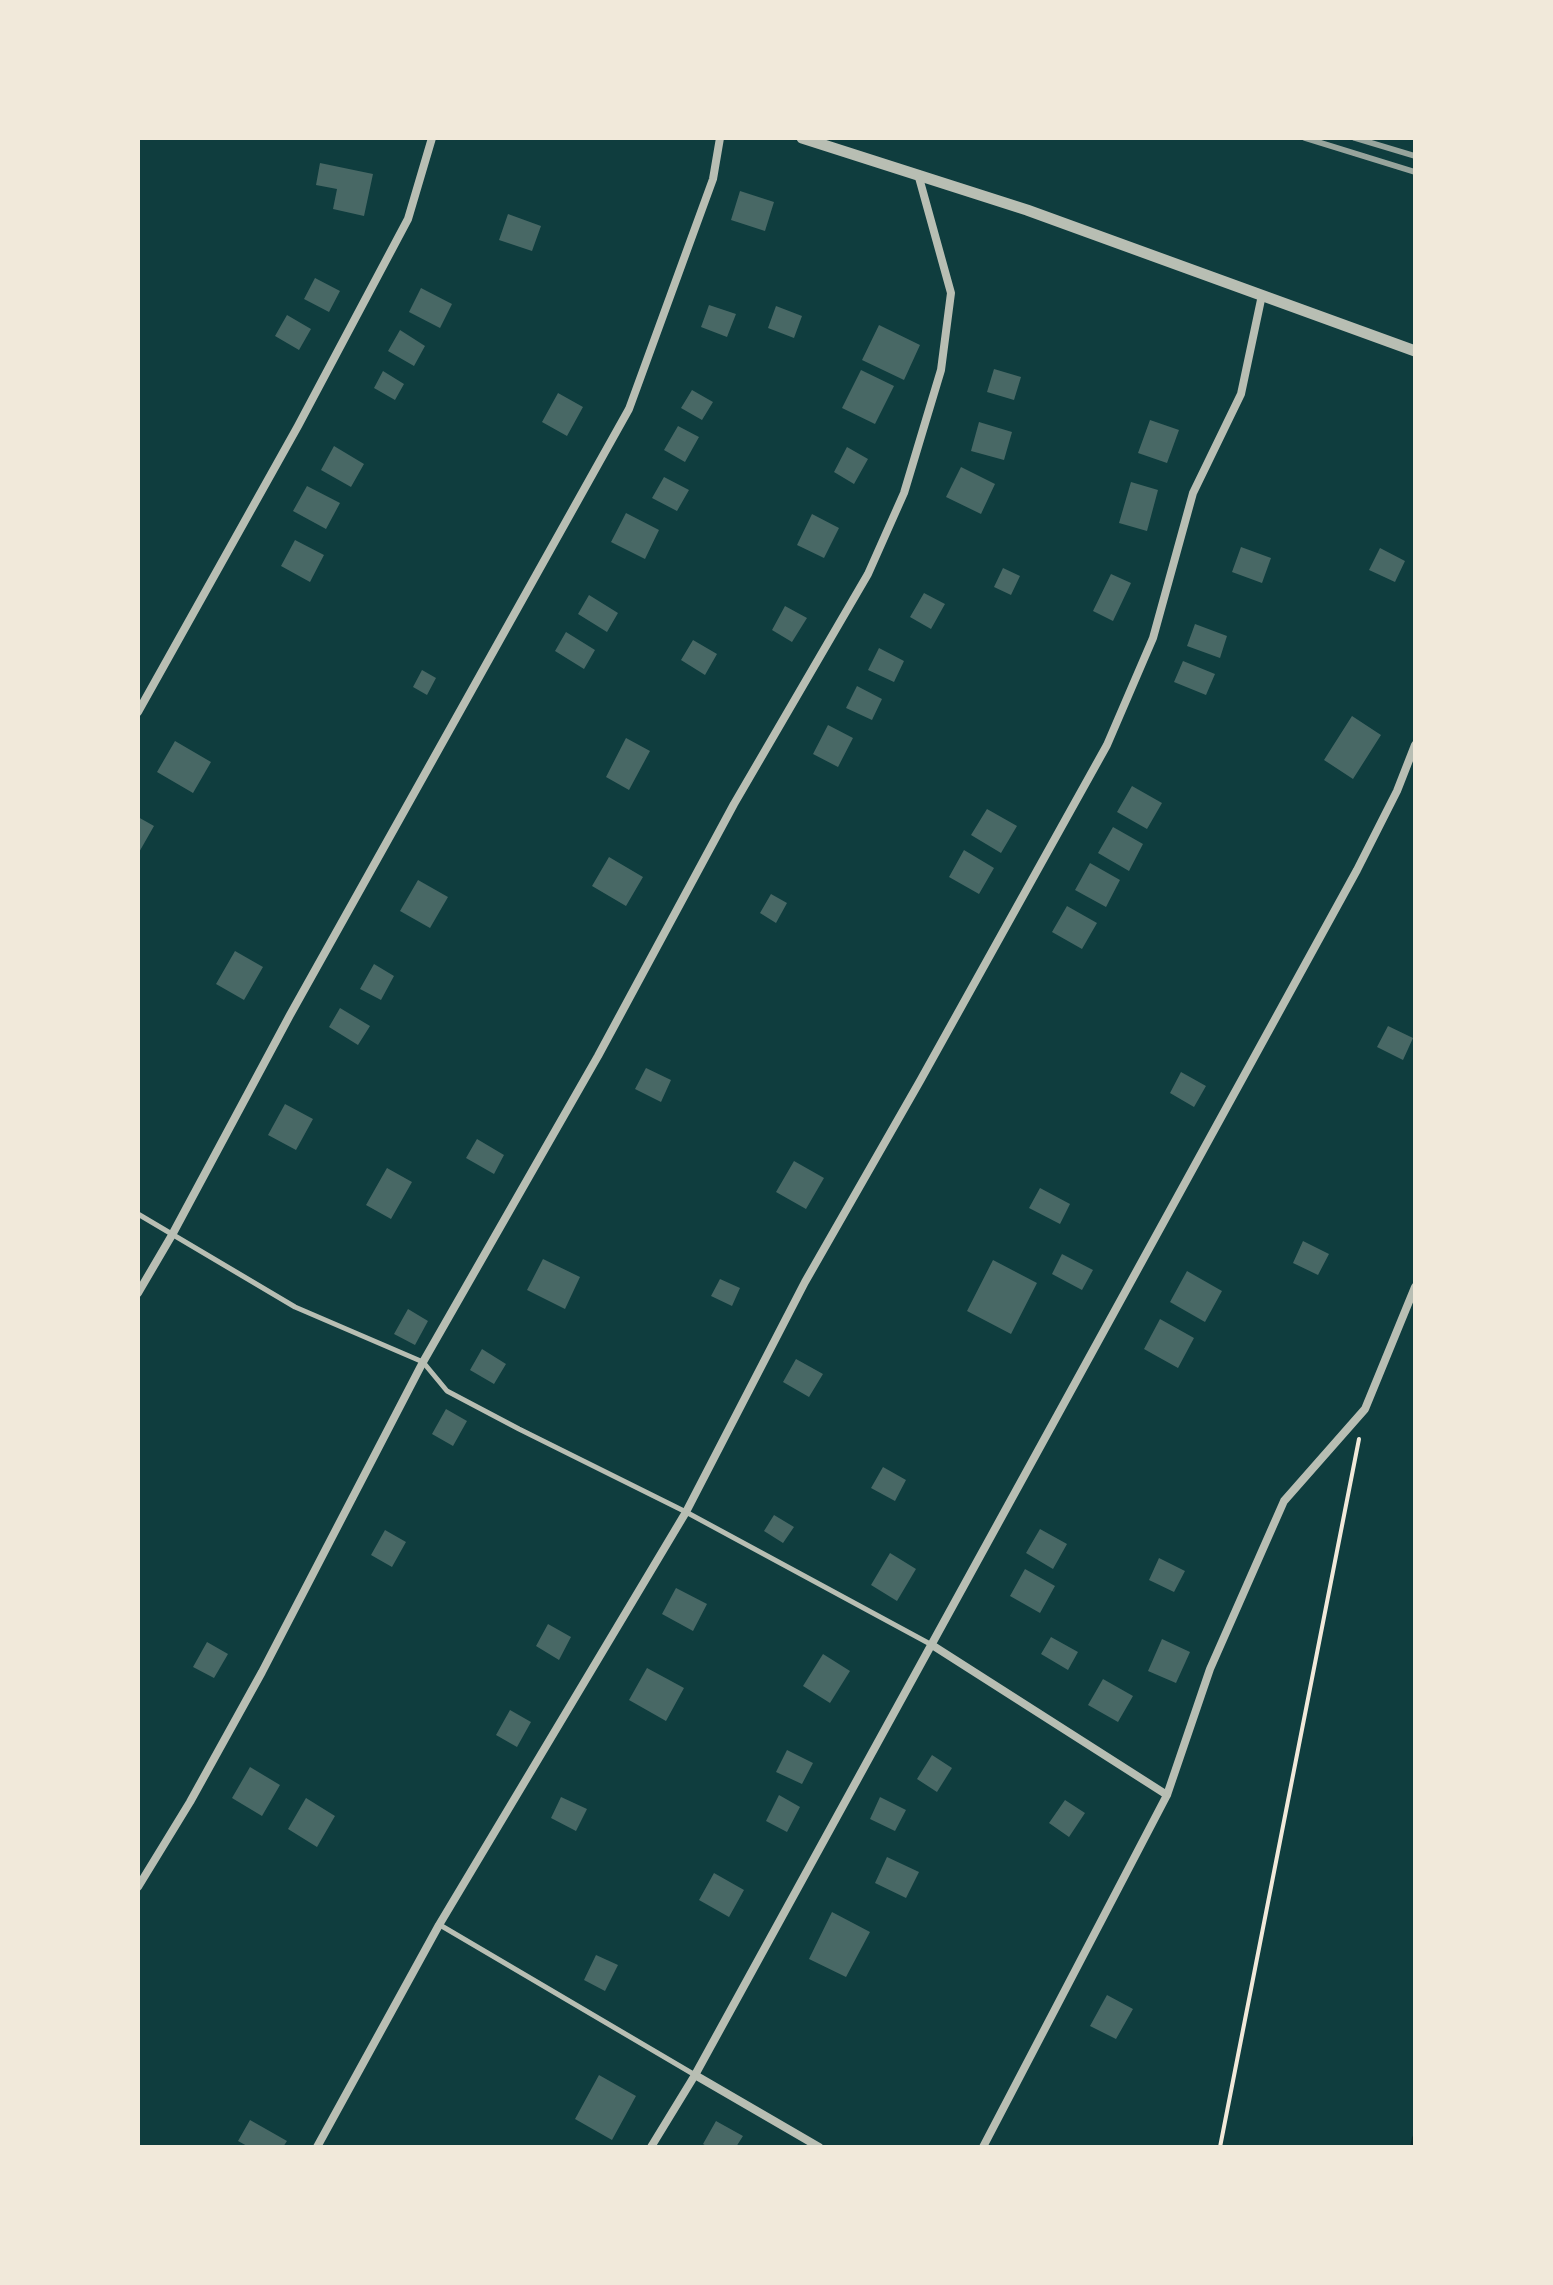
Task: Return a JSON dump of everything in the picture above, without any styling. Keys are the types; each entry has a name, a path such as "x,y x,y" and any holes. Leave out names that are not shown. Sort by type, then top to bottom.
{"street":[{"path":"138,712 298,426 408,219 432,138"},
{"path":"138,1293 629,409 713,179 720,138"},
{"path":"802,138 1027,210 1415,351"},
{"path":"138,1887 190,1802 262,1672 423,1362 598,1056 734,804 868,574 904,493 941,370 951,293 918,174"},
{"path":"317,2147 439,1925 686,1512 805,1282 1107,745 1153,638 1193,493 1241,394 1262,295"},
{"path":"651,2147 695,2075 1357,870 1397,791 1415,745"},
{"path":"983,2147 1167,1795 1210,1669 1284,1501 1365,1409 1415,1287"},
{"path":"932,1645 1167,1795"},
{"path":"695,2075 819,2147"}],"lane":[{"path":"138,1214 295,1307 423,1362 447,1391 686,1512 932,1645"},
{"path":"439,1925 695,2075"}],"path":[{"path":"1220,2147 1358,1440"}],"building":[{"path":"320,163 373,174 364,216 333,209 337,189 316,185"},
{"path":"740,191 774,202 765,231 731,220"},
{"path":"508,214 541,226 532,251 499,240"},
{"path":"315,278 340,291 329,312 304,299"},
{"path":"421,288 452,304 440,328 409,312"},
{"path":"709,305 736,314 727,337 701,327"},
{"path":"776,306 802,316 794,338 768,328"},
{"path":"287,315 311,329 299,350 275,336"},
{"path":"879,325 920,345 904,380 862,360"},
{"path":"400,330 425,346 414,366 388,351"},
{"path":"994,369 1021,377 1014,400 987,392"},
{"path":"861,370 894,386 875,424 842,408"},
{"path":"383,371 404,384 395,400 374,388"},
{"path":"692,390 713,402 702,420 681,408"},
{"path":"558,393 583,407 567,436 542,422"},
{"path":"1150,420 1179,430 1167,463 1138,453"},
{"path":"979,422 1012,432 1004,460 971,451"},
{"path":"678,426 699,437 685,462 664,450"},
{"path":"334,446 364,464 351,487 321,470"},
{"path":"847,447 868,459 854,484 834,472"},
{"path":"961,467 995,484 981,514 946,497"},
{"path":"664,477 689,490 677,511 652,498"},
{"path":"1131,482 1158,490 1147,531 1119,523"},
{"path":"307,486 340,503 326,529 293,511"},
{"path":"626,513 659,530 645,559 611,542"},
{"path":"812,514 839,528 824,558 797,545"},
{"path":"295,540 324,555 310,582 281,566"},
{"path":"1241,547 1271,558 1262,583 1232,572"},
{"path":"1380,548 1405,561 1395,582 1369,570"},
{"path":"1003,568 1020,576 1011,595 994,587"},
{"path":"1111,574 1131,583 1113,621 1093,611"},
{"path":"924,593 945,604 931,629 910,617"},
{"path":"589,595 618,613 607,632 578,614"},
{"path":"785,606 807,618 792,642 772,630"},
{"path":"1195,624 1227,636 1220,658 1187,646"},
{"path":"566,632 595,650 584,669 555,651"},
{"path":"693,640 717,654 705,675 681,660"},
{"path":"879,648 904,661 894,682 868,670"},
{"path":"1183,661 1215,674 1206,695 1174,682"},
{"path":"422,670 436,678 427,695 413,687"},
{"path":"857,686 882,699 872,720 846,708"},
{"path":"1352,716 1381,735 1353,779 1324,760"},
{"path":"828,725 853,738 838,767 813,754"},
{"path":"626,738 650,751 629,790 606,777"},
{"path":"175,741 211,762 193,793 157,772"},
{"path":"1132,786 1162,803 1147,829 1117,812"},
{"path":"987,809 1017,826 1001,853 971,835"},
{"path":"138,817 154,826 138,854"},
{"path":"1113,827 1143,844 1129,871 1098,853"},
{"path":"964,850 994,868 979,894 949,877"},
{"path":"609,857 643,877 626,906 592,886"},
{"path":"1090,863 1120,880 1106,907 1075,890"},
{"path":"418,880 448,897 430,928 400,911"},
{"path":"771,894 787,903 776,923 760,913"},
{"path":"1067,906 1097,923 1082,949 1052,932"},
{"path":"235,951 263,967 244,1000 216,984"},
{"path":"374,964 394,976 381,1000 360,989"},
{"path":"340,1008 370,1026 358,1045 329,1027"},
{"path":"1388,1026 1413,1038 1403,1060 1377,1047"},
{"path":"646,1068 671,1080 661,1102 635,1089"},
{"path":"1181,1072 1206,1086 1194,1107 1170,1093"},
{"path":"285,1104 313,1119 296,1150 268,1135"},
{"path":"477,1139 504,1155 494,1174 466,1158"},
{"path":"794,1161 824,1178 806,1209 776,1192"},
{"path":"387,1168 412,1182 391,1219 366,1205"},
{"path":"1040,1188 1070,1204 1060,1224 1029,1208"},
{"path":"1303,1241 1329,1254 1318,1275 1293,1263"},
{"path":"1062,1254 1093,1270 1082,1290 1052,1274"},
{"path":"543,1259 580,1277 565,1309 527,1290"},
{"path":"993,1260 1037,1283 1011,1334 967,1311"},
{"path":"1187,1271 1222,1291 1205,1322 1170,1302"},
{"path":"720,1279 740,1288 732,1306 711,1296"},
{"path":"408,1309 428,1321 415,1345 394,1334"},
{"path":"1160,1319 1194,1338 1178,1368 1144,1349"},
{"path":"482,1349 506,1364 494,1384 470,1370"},
{"path":"796,1359 823,1374 809,1397 783,1382"},
{"path":"446,1409 467,1421 453,1446 432,1434"},
{"path":"883,1467 906,1480 895,1501 871,1488"},
{"path":"774,1515 794,1527 783,1543 764,1531"},
{"path":"1040,1529 1067,1544 1053,1569 1026,1553"},
{"path":"385,1530 406,1542 392,1567 371,1555"},
{"path":"890,1553 916,1569 897,1601 871,1585"},
{"path":"1159,1558 1185,1571 1174,1592 1149,1580"},
{"path":"1025,1569 1055,1586 1040,1613 1010,1596"},
{"path":"676,1588 707,1604 693,1631 662,1614"},
{"path":"548,1624 571,1637 559,1660 536,1646"},
{"path":"1051,1637 1078,1652 1068,1670 1041,1654"},
{"path":"1162,1639 1190,1652 1176,1683 1148,1671"},
{"path":"207,1642 228,1654 214,1678 193,1667"},
{"path":"823,1654 850,1671 830,1703 803,1686"},
{"path":"647,1668 684,1688 666,1721 629,1700"},
{"path":"1103,1679 1133,1696 1118,1722 1088,1705"},
{"path":"510,1710 531,1722 517,1747 496,1735"},
{"path":"787,1750 813,1763 802,1784 776,1772"},
{"path":"932,1755 952,1768 937,1792 917,1779"},
{"path":"250,1767 280,1785 262,1816 232,1798"},
{"path":"779,1795 800,1807 787,1832 766,1821"},
{"path":"561,1797 587,1809 576,1831 551,1818"},
{"path":"880,1797 906,1810 895,1831 870,1819"},
{"path":"306,1798 335,1816 317,1847 288,1829"},
{"path":"1065,1800 1085,1813 1069,1837 1049,1823"},
{"path":"887,1857 919,1872 906,1898 875,1883"},
{"path":"714,1873 744,1890 729,1917 699,1900"},
{"path":"832,1912 870,1932 846,1977 809,1959"},
{"path":"596,1955 618,1965 605,1991 584,1980"},
{"path":"1107,1995 1133,2009 1116,2039 1090,2026"},
{"path":"599,2075 636,2096 612,2140 575,2119"},
{"path":"250,2120 287,2141 283,2147 249,2147 238,2141"},
{"path":"716,2121 743,2136 736,2147 708,2147 703,2144"}],"waterway":[{"path":"1413,2147 1415,2138"}],"railway":[{"path":"1305,138 1415,172"},
{"path":"1355,138 1415,156"}]}
